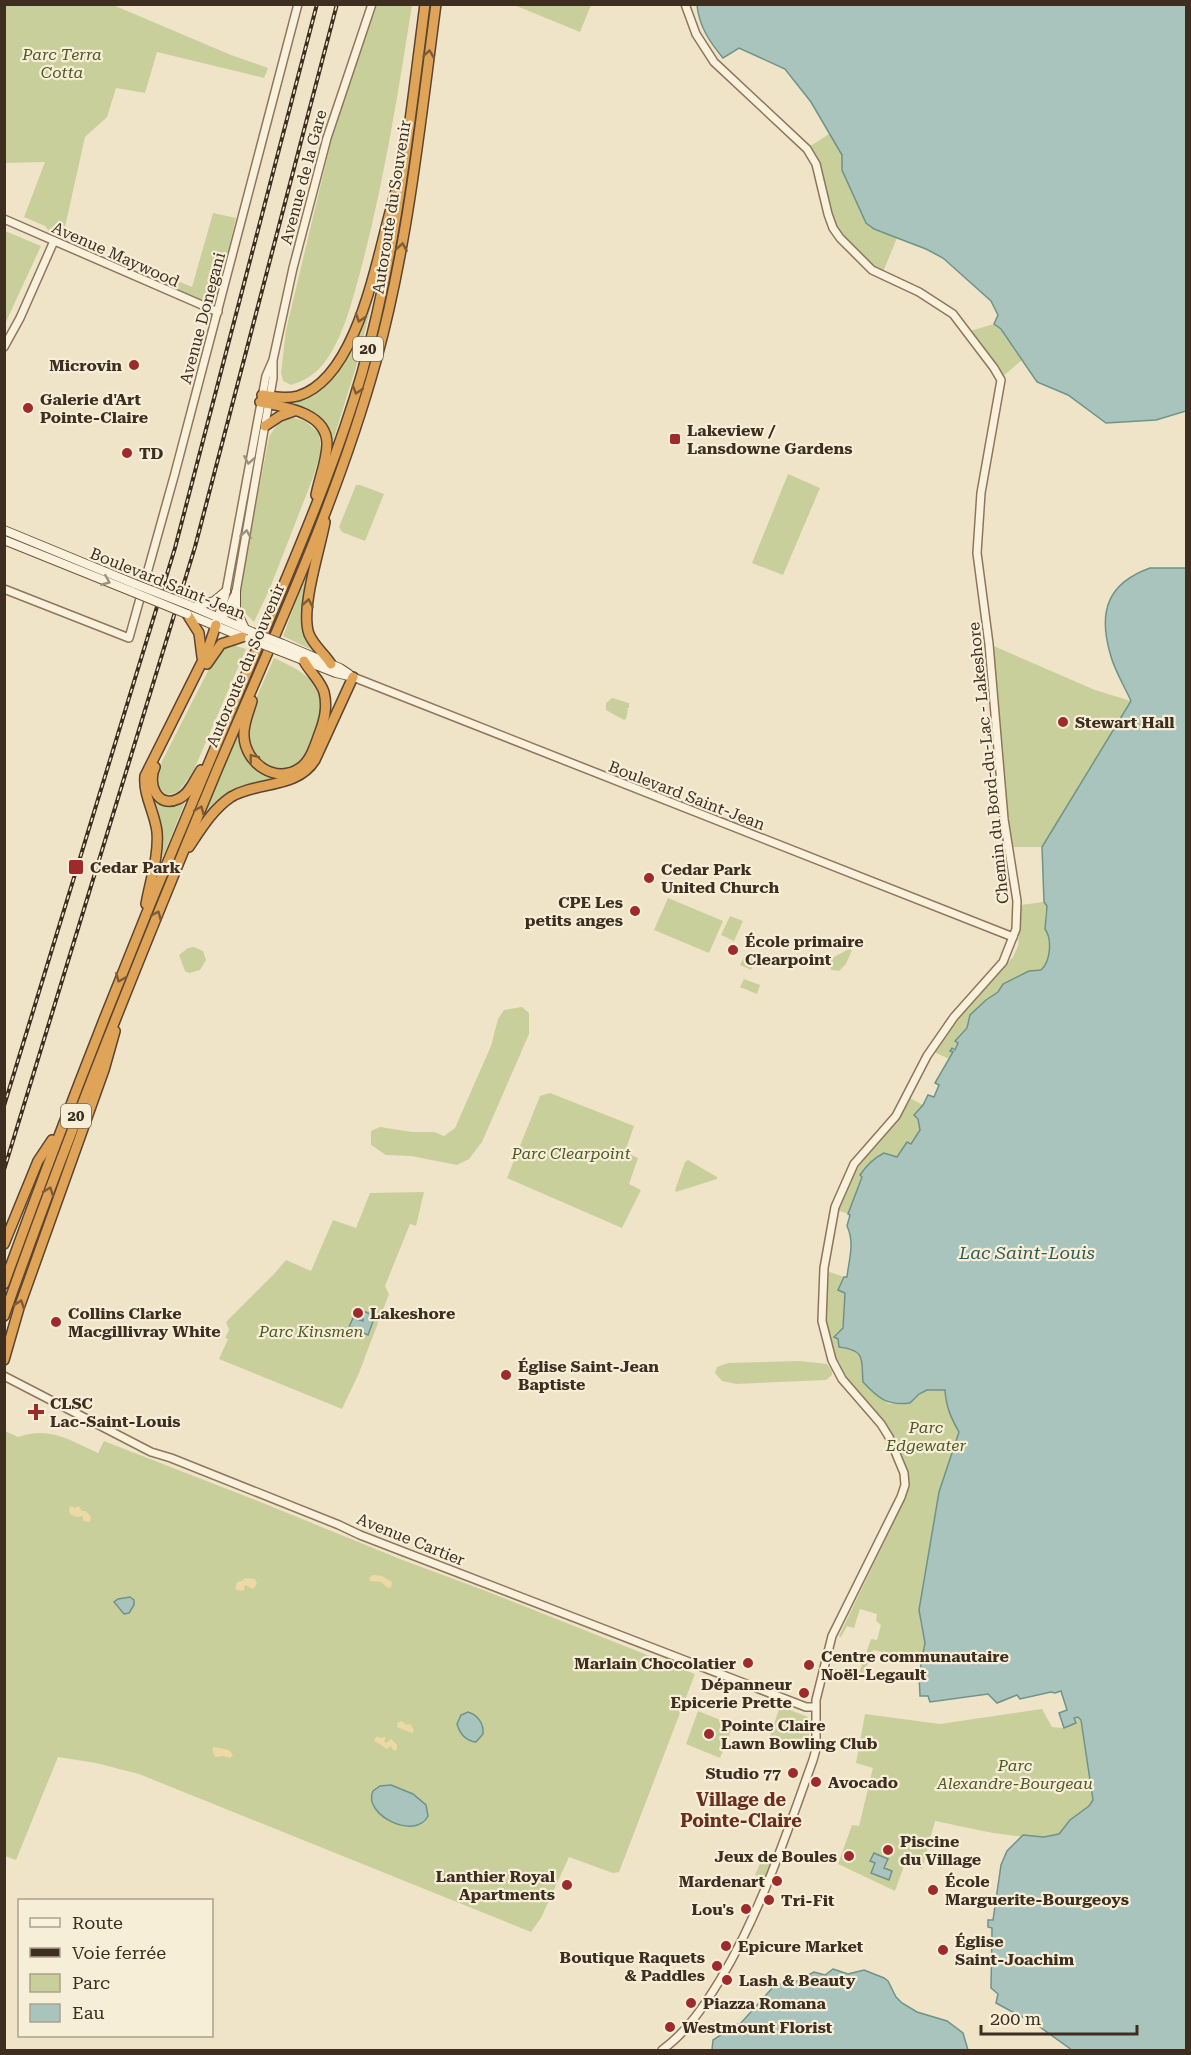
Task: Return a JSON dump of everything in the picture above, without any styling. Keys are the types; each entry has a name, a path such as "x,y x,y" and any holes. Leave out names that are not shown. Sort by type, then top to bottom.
{"highway":[{"name":"Autoroute du Souvenir","path":"4,1284 61,1126 142,924 309,523 344,432 369,345 391,249 404,169 425,4"},
{"name":"Autoroute du Souvenir","path":"4,1316 126,988 329,502 359,417 390,304 409,204 436,4"},
{"path":"265,399 291,397 310,390 326,378 345,352 359,322 386,221 404,169"},
{"path":"265,399 306,414 318,422 325,432 327,450 309,523"},
{"path":"265,426 280,416 294,411"},
{"path":"329,502 306,617 313,642 331,664"},
{"path":"190,609 199,633 202,660"},
{"path":"142,924 157,838 145,786 145,776 202,660 218,621"},
{"path":"214,750 188,790 180,798 167,801 154,791 151,782 152,772 213,654 223,642 247,634"},
{"path":"267,652 243,735 244,744 250,756 260,767 272,773 288,774 303,765 310,755 324,722 326,707 324,692 304,661"},
{"path":"178,864 205,824 227,800 248,789 296,778 308,770 315,760 353,676"},
{"path":"4,1360 19,1308 107,1060 126,988"},
{"path":"4,1244 38,1161 61,1126"}],"main road":[{"name":"Boulevard Saint-Jean","path":"4,530 281,648 331,664 353,676"},
{"name":"Boulevard Saint-Jean","path":"4,540 133,592 190,609"},
{"path":"190,609 214,601 226,591"},
{"path":"236,592 236,610 247,634"},
{"name":"Boulevard Saint-Jean","path":"281,648 304,661 336,674 353,676"}],"street":[{"name":"Avenue Donegani","path":"4,589 129,638 167,506 298,4"},
{"name":"Avenue de la Gare","path":"218,621 265,399 273,378 273,360 293,268 324,149 372,4"},
{"name":"Chemin du Bord-du-Lac - Lakeshore","path":"662,2050 675,2041 694,2020 714,1990 740,1944 760,1899 813,1760 816,1749 815,1707 835,1629 901,1497 904,1485 904,1473 889,1437 881,1424 842,1378 832,1360 825,1338 822,1301 824,1268 833,1213 854,1164 893,1120 940,1036 966,1002 1001,964 1016,929 1017,905 1004,819 989,644 977,554 981,493 1001,380 953,314 919,292 872,270 840,238 828,214 814,159 807,149 714,62 696,34 685,4"},
{"name":"Avenue Maywood","path":"4,219 218,312"},
{"path":"4,347 20,318 54,241"},
{"name":"Avenue de la Gare","path":"218,621 236,592 265,426 265,399"},
{"name":"Boulevard Saint-Jean","path":"353,676 1013,937"},
{"name":"Avenue Cartier","path":"4,1376 151,1452 696,1666 806,1707 815,1707"}],"green space":[{"path":"591,4 580,32 514,5"},
{"name":"Parc Terra Cotta","path":"4,5 113,5 231,55 268,68 264,78 157,52 145,93 116,88 107,117 85,137 63,236 51,234 45,226 24,217 45,162 5,163"},
{"path":"377,5 412,5 377,204 355,293 337,342 317,371 291,385 283,381 281,373 286,330 335,125"},
{"path":"829,134 842,155 842,170 874,230 897,238 883,272 855,251 840,232 830,211 819,166 809,147"},
{"path":"213,213 236,218 217,297 209,305 163,285 161,281 163,275 192,287"},
{"path":"5,231 41,246 5,324"},
{"path":"376,271 380,271 356,367 333,441 330,441 329,433 280,401 333,373"},
{"path":"994,324 1001,329 1022,360 1002,377 970,331"},
{"path":"294,418 305,421 319,433 321,451 314,475 270,588 254,622 242,610 239,592 269,437 279,424"},
{"path":"788,474 820,488 783,575 752,563"},
{"path":"356,485 384,494 365,541 342,532 339,527"},
{"path":"309,566 312,567 302,611 305,631 316,652 283,636"},
{"path":"230,644 246,649 193,772 178,792 167,795 158,789 156,773 213,661 223,647"},
{"path":"989,644 1095,690 1131,701 1042,847 1008,847"},
{"path":"274,658 310,679 320,697 318,722 306,754 300,764 286,770 267,767 260,761 249,744 247,733 253,708"},
{"path":"612,698 629,703 629,708 626,708 628,709 626,719 606,710 606,703"},
{"path":"236,736 240,736 246,757 272,776 272,781 208,813 205,811"},
{"path":"188,795 158,865 151,799 154,796 162,802"},
{"path":"668,898 723,921 709,953 654,930"},
{"path":"1047,903 1045,922 1049,956 1041,970 1029,971 1003,984 998,992 970,1015 967,1028 955,1041 959,1043 949,1059 934,1052 970,1003 1013,957 1018,946 1021,905"},
{"path":"730,916 743,921 734,941 721,935"},
{"path":"194,947 203,951 206,960 200,970 189,973 185,971 179,955 188,948"},
{"path":"849,949 852,950 846,964 839,971 831,970 829,963 834,957"},
{"path":"745,954 755,959 751,970 740,965"},
{"path":"744,979 760,985 757,994 740,987"},
{"path":"522,1007 529,1013 529,1034 482,1142 469,1159 457,1165 411,1156 386,1155 371,1145 371,1131 380,1127 412,1132 434,1132 444,1136 455,1128 491,1046 498,1019 504,1010"},
{"name":"Parc Clearpoint","path":"550,1093 634,1126 625,1152 638,1158 629,1184 641,1190 622,1228 507,1178 540,1096"},
{"path":"910,1098 923,1105 918,1109 920,1130 897,1157 885,1155 872,1161 861,1175 848,1214 837,1210 860,1161 895,1123"},
{"path":"688,1160 717,1179 676,1192 685,1162"},
{"name":"Parc Kinsmen","path":"424,1192 416,1226 410,1224 385,1286 389,1294 359,1373 342,1409 219,1359 228,1339 225,1338 229,1330 226,1322 286,1260 311,1271 333,1220 356,1228 370,1193"},
{"name":"Parc Edgewater","path":"827,1271 844,1277 841,1286 845,1293 843,1328 836,1334 839,1347 858,1354 863,1383 889,1404 910,1403 926,1391 945,1390 949,1412 959,1432 939,1492 920,1620 925,1643 921,1660 873,1650 862,1678 858,1676 871,1639 877,1640 881,1625 876,1621 877,1614 860,1609 854,1628 847,1626 841,1637 839,1636 906,1497 909,1475 889,1430 844,1377 832,1352 824,1309"},
{"path":"800,1361 827,1364 832,1375 826,1380 736,1384 722,1381 715,1373 717,1367 728,1363"},
{"path":"5,1431 18,1437 40,1433 59,1436 98,1453 104,1441 695,1674 619,1872 613,1873 569,1857 541,1918 531,1932 139,1774 96,1763 58,1757 16,1860 5,1856"},
{"path":"780,1706 808,1717 807,1750 770,1736"},
{"name":"Parc Alexandre-Bourgeau","path":"1042,1709 1052,1727 1064,1728 1075,1724 1074,1718 1078,1717 1081,1720 1093,1800 1089,1806 1070,1820 1059,1834 1047,1837 1015,1836 935,1821 922,1869 907,1858 895,1891 838,1864 852,1825 859,1826 873,1768 856,1763 865,1714 940,1724"},
{"name":"Pointe Claire Lawn Bowling Club","path":"698,1711 733,1725 720,1758 686,1744"},
{"path":"763,1856 776,1862 768,1880 755,1875"}],"sand":[{"path":"71,1506 75,1508 79,1506 82,1511 86,1511 91,1517 90,1522 83,1521 83,1516 77,1517 70,1514"},
{"path":"373,1575 382,1576 392,1582 391,1587 388,1588 381,1582 370,1581 369,1578"},
{"path":"245,1578 255,1579 257,1584 253,1589 245,1585 244,1590 235,1589 237,1582"},
{"path":"402,1721 406,1725 410,1724 414,1730 412,1733 397,1727 397,1723"},
{"path":"377,1736 386,1737 384,1741 386,1743 391,1739 397,1745 397,1749 394,1751 391,1746 387,1749 374,1741"},
{"path":"214,1747 229,1750 233,1755 230,1758 215,1757 212,1749"}],"water":[{"path":"697,5 1186,5 1186,411 1156,420 1106,423 1068,395 1037,382 1001,329 994,324 998,315 991,301 943,258 874,229 866,223 842,170 842,155 811,102 785,69 739,48 723,58 706,33"},
{"name":"Lac Saint-Louis","path":"1150,568 1186,568 1186,2050 1072,2050 1037,2025 996,2003 998,1994 991,1988 992,1928 988,1927 988,1920 993,1920 1001,1865 1007,1851 1023,1835 1044,1837 1059,1834 1070,1820 1089,1806 1093,1800 1081,1720 1078,1717 1074,1718 1076,1723 1064,1728 1059,1713 1067,1710 1061,1691 1020,1699 1017,1695 997,1703 988,1694 930,1702 928,1696 920,1696 919,1675 925,1643 919,1610 939,1492 959,1432 949,1412 945,1390 927,1390 910,1403 902,1404 883,1400 863,1382 862,1362 858,1354 839,1347 838,1339 834,1337 843,1328 845,1293 838,1290 844,1277 847,1277 851,1245 847,1226 850,1215 848,1214 862,1177 860,1175 880,1155 884,1153 897,1157 907,1142 911,1144 920,1130 918,1119 914,1115 928,1095 934,1097 939,1085 935,1083 953,1052 950,1051 952,1048 955,1050 958,1043 955,1041 967,1028 970,1015 998,992 1003,984 1029,971 1041,970 1047,961 1049,944 1045,929 1047,906 1044,902 1042,847 1131,701 1110,653 1105,624 1106,612 1116,590 1124,582"},
{"path":"361,1310 375,1316 368,1335 349,1327 353,1318 363,1321 358,1317"},
{"path":"130,1597 134,1600 134,1605 129,1613 124,1614 114,1602"},
{"path":"472,1713 481,1723 483,1734 476,1742 464,1736 457,1724 461,1715"},
{"path":"391,1785 413,1794 426,1805 428,1816 422,1823 413,1826 402,1825 392,1822 375,1809 372,1800 373,1791 380,1786"},
{"path":"874,1853 888,1859 884,1868 892,1871 889,1880 871,1873 875,1863 870,1861"},
{"path":"833,1969 848,1974 864,1970 884,1978 902,2003 917,2012 947,2021 963,2033 968,2050 712,2050 713,2040 721,2035 728,2026 740,2024 775,1985 795,1982 814,1972 825,1975"}],"railway":[{"path":"4,1106 175,548 317,4"},
{"path":"4,1170 195,547 337,4"}],"place":[{"name":"Microvin","path":"134,365"},
{"name":"Galerie d'Art Pointe-Claire","path":"28,408"},
{"name":"Lakeview / Lansdowne Gardens","path":"675,439"},
{"name":"TD","path":"127,453"},
{"name":"Stewart Hall","path":"1063,722"},
{"name":"Cedar Park","path":"76,867"},
{"name":"Cedar Park United Church","path":"649,878"},
{"name":"CPE Les petits anges","path":"635,911"},
{"name":"École primaire Clearpoint","path":"733,950"},
{"name":"Lakeshore","path":"358,1313"},
{"name":"Collins Clarke Macgillivray White","path":"56,1322"},
{"name":"Église Saint-Jean Baptiste","path":"506,1375"},
{"name":"CLSC Lac-Saint-Louis","path":"36,1412"},
{"name":"Marlain Chocolatier","path":"748,1663"},
{"name":"Centre communautaire Noël-Legault","path":"809,1665"},
{"name":"Dépanneur Epicerie Prette","path":"804,1693"},
{"name":"Pointe Claire Lawn Bowling Club","path":"709,1734"},
{"name":"Studio 77","path":"793,1773"},
{"name":"Avocado","path":"816,1782"},
{"name":"Piscine du Village","path":"888,1850"},
{"name":"Jeux de Boules","path":"849,1856"},
{"name":"Mardenart","path":"777,1881"},
{"name":"Lanthier Royal Apartments","path":"567,1885"},
{"name":"École Marguerite-Bourgeoys","path":"933,1890"},
{"name":"Tri-Fit","path":"769,1900"},
{"name":"Lou's","path":"746,1909"},
{"name":"Epicure Market","path":"726,1946"},
{"name":"Église Saint-Joachim","path":"943,1950"},
{"name":"Boutique Raquets & Paddles","path":"717,1966"},
{"name":"Lash & Beauty","path":"727,1980"},
{"name":"Piazza Romana","path":"691,2003"},
{"name":"Westmount Florist","path":"670,2027"}],"district":[{"name":"Village de Pointe-Claire","path":"741,1810"}]}
